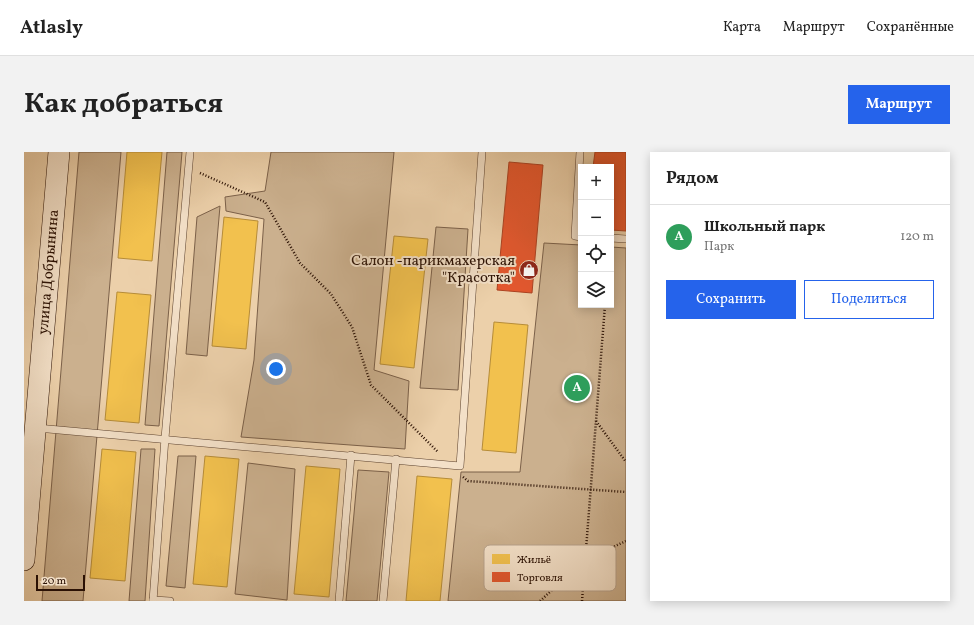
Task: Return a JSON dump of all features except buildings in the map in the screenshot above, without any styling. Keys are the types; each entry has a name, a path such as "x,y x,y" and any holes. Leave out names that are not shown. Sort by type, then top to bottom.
{"main road":[{"name":"улица Добрынина","path":"24,560 58,152"}],"lane":[{"path":"170,601 153,600 164,438 190,152"},
{"path":"35,428 164,438 460,466 482,152"},
{"path":"578,236 575,236 580,152"},
{"path":"614,238 626,240"},
{"path":"339,601 350,455"},
{"path":"383,601 396,460"}],"path":[{"path":"188,168 265,202 300,263 331,294 352,327 371,386 468,481 626,492"},
{"path":"587,545 605,308"},
{"path":"596,421 626,462"},
{"path":"616,546 626,541"},
{"path":"540,601 551,591"},
{"path":"582,601 583,591"}],"shaded area":[{"path":"79,152 121,152 83,601 42,601"},
{"path":"167,152 182,152 159,426 145,425"},
{"path":"271,152 394,152 374,370 409,381 405,449 241,437 254,360 264,219 226,211 225,197 265,191"},
{"path":"220,206 207,356 186,354 197,217"},
{"path":"436,227 468,229 458,390 420,388"},
{"path":"544,243 578,245 578,308 614,308 614,247 626,248 626,601 448,601 461,472 520,472"},
{"path":"141,449 155,449 145,601 129,601"},
{"path":"178,456 196,456 185,588 166,586"},
{"path":"248,463 295,469 287,600 235,594"},
{"path":"358,470 389,472 377,601 346,601"}],"place":[{"name":"Салон -парикмахерская \"Красотка\"","path":"529,270"},
{"name":"Школьный парк","path":"577,388"}]}
